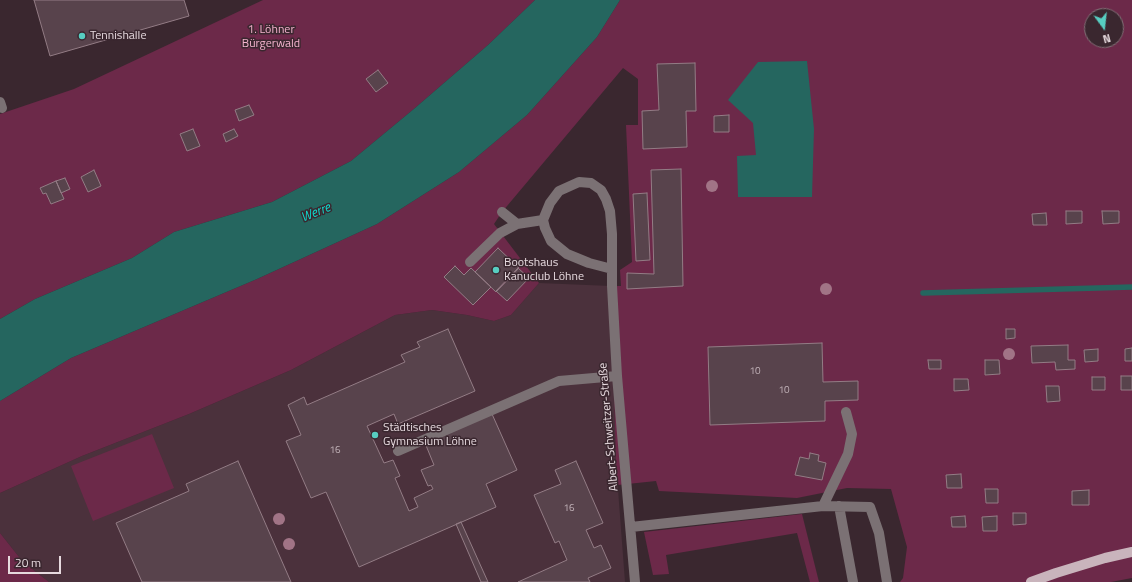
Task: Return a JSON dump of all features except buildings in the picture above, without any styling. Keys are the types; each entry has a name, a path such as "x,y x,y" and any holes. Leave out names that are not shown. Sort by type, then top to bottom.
{"main road":[{"path":"1031,582 1105,558 1132,552"}],"street":[{"name":"Albert-Schweitzer-Straße","path":"543,220 550,203 559,191 579,182 591,183 601,190 610,211 617,376 635,582"},
{"path":"502,212 517,224"},
{"path":"470,262 500,233 517,224 543,220 551,241 566,254 612,270"},
{"path":"398,451 559,381 617,376"},
{"path":"822,506 848,454 852,434 846,412"},
{"path":"631,526 822,506 851,508 870,507 879,533 887,582"},
{"path":"839,506 853,582"}],"shaded area":[{"name":"Städtisches Gymnasium Löhne","path":"539,283 611,286 616,463 625,582 49,582 23,562 0,533 0,493 82,456 189,414 291,370 395,315 432,310 494,321 511,315"}],"green space":[{"name":"1. Löhner Bürgerwald","path":"263,0 535,0 488,45 351,161 272,202 174,232 132,258 35,299 0,319 0,114 74,89"},
{"path":"620,0 1132,0 1132,578 1111,582 900,582 903,578 907,547 891,489 847,488 797,498 659,491 656,481 618,485 616,463 611,286 621,286 620,270 632,262 626,125 638,125 638,79 623,68 502,212 494,224 539,283 511,315 494,321 432,310 395,315 291,370 189,414 82,456 0,493 0,401 71,358 257,279 377,224 459,172 527,115 597,37"},
{"path":"152,434 174,488 93,521 71,466"},
{"path":"802,514 819,582 810,582 797,533 666,555 669,574 653,575 644,532"},
{"path":"0,533 23,562 49,582 0,582"}],"water":[{"name":"Werre","path":"535,0 620,0 597,37 527,115 459,172 377,224 257,279 71,358 0,401 0,319 35,299 132,258 174,232 272,202 351,161 488,45"},
{"path":"807,61 814,129 812,197 738,197 737,156 756,155 753,123 728,100 758,62"}],"waterway":[{"path":"923,293 1132,287"}],"place":[{"name":"Tennishalle","path":"82,36"},
{"name":"Bootshaus Kanuclub Löhne","path":"496,270"},
{"name":"Städtisches Gymnasium Löhne","path":"375,435"}]}
